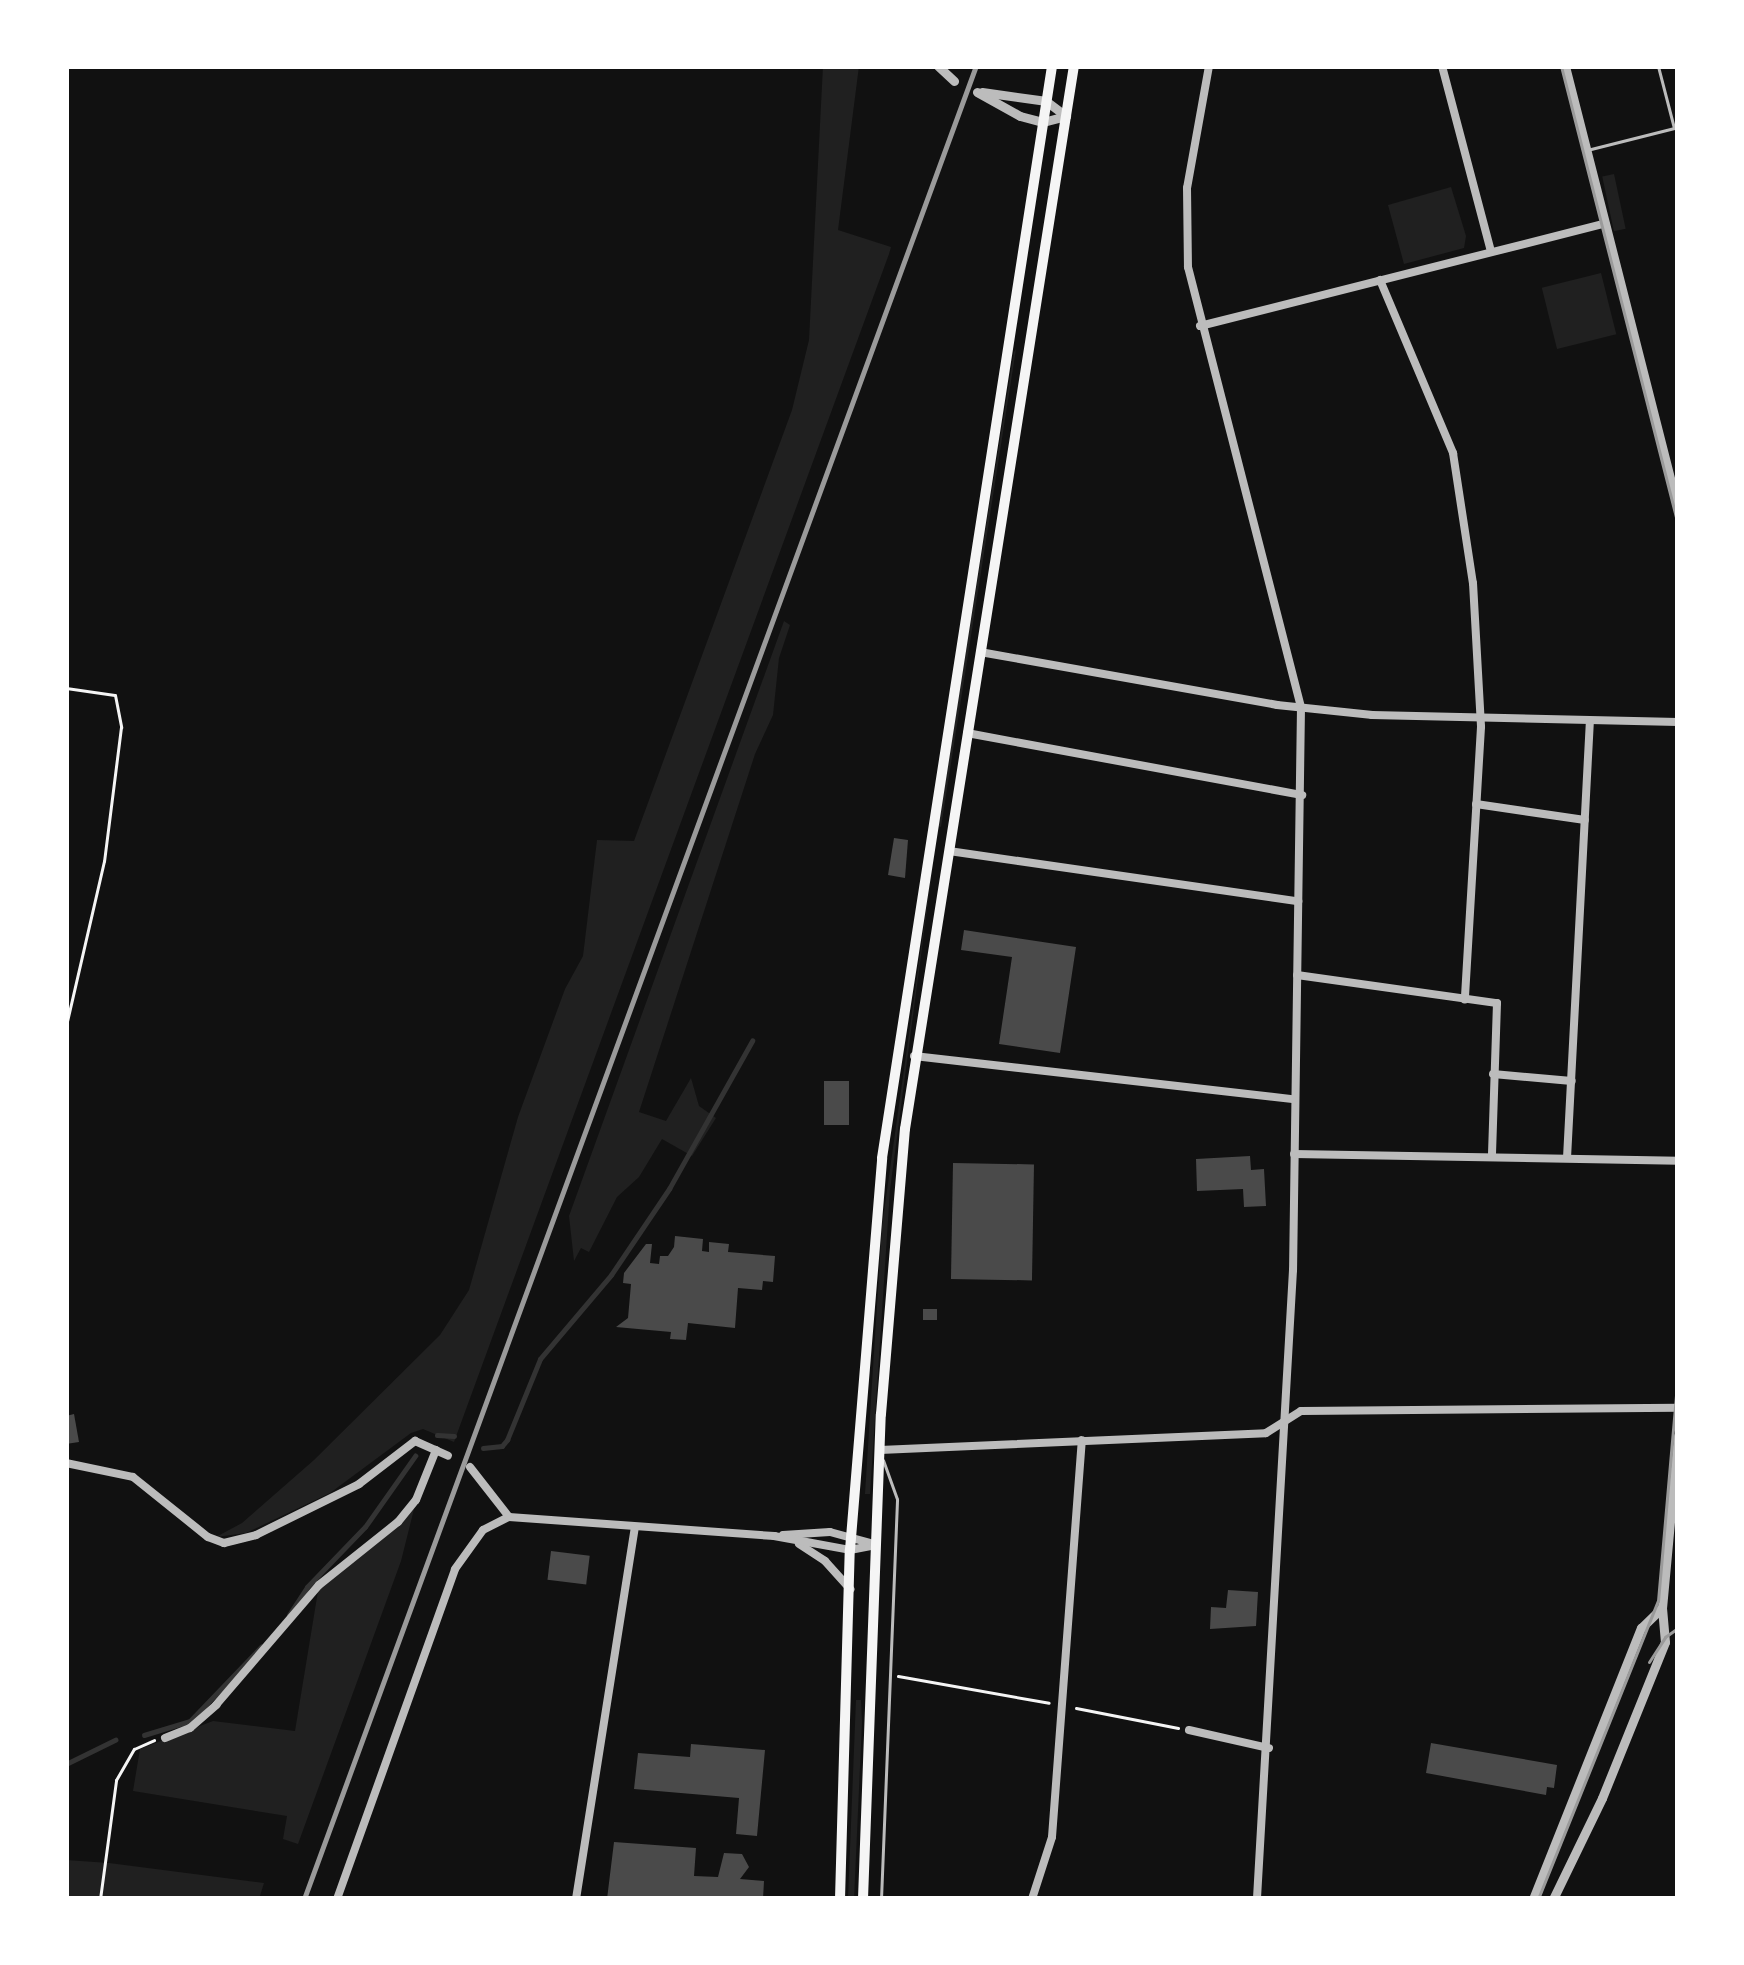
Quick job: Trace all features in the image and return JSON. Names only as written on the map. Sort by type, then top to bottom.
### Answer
[{"type":"main road","points":[[840,1899],[850,1550],[880,1173],[897,1034],[1052,66]]},
{"type":"main road","points":[[863,1899],[880,1450],[914,1056],[1074,66]]},
{"type":"street","points":[[938,66],[954,81]]},
{"type":"street","points":[[1210,66],[1192,144],[1185,211],[1200,326],[1301,707],[1287,1420],[1257,1899]]},
{"type":"street","points":[[1442,66],[1492,252]]},
{"type":"street","points":[[1564,66],[1678,510]]},
{"type":"street","points":[[977,92],[1046,101],[1066,116],[1042,122],[1019,116],[977,92]]},
{"type":"street","points":[[1200,326],[1604,224]]},
{"type":"street","points":[[1380,280],[1453,453],[1480,650],[1481,720],[1465,1000]]},
{"type":"street","points":[[978,652],[1301,707],[1481,720],[1678,722]]},
{"type":"street","points":[[1567,1158],[1590,723]]},
{"type":"street","points":[[965,732],[1302,795]]},
{"type":"street","points":[[1476,804],[1585,820]]},
{"type":"street","points":[[946,851],[1298,901]]},
{"type":"street","points":[[1297,975],[1497,1003],[1492,1157]]},
{"type":"street","points":[[914,1056],[1292,1099]]},
{"type":"street","points":[[1493,1074],[1572,1081]]},
{"type":"street","points":[[1294,1154],[1677,1159]]},
{"type":"street","points":[[880,1450],[1266,1433],[1301,1411],[1678,1408]]},
{"type":"street","points":[[1553,1899],[1664,1642],[1662,1608],[1674,1554],[1678,1436]]},
{"type":"street","points":[[1032,1899],[1052,1837],[1082,1440]]},
{"type":"street","points":[[66,1463],[133,1477],[208,1538],[224,1543],[256,1535],[359,1484],[415,1441],[448,1456]]},
{"type":"street","points":[[165,1738],[190,1728],[216,1705],[319,1585],[398,1522],[416,1501],[436,1450]]},
{"type":"street","points":[[470,1467],[509,1517]]},
{"type":"street","points":[[337,1899],[455,1569],[483,1530],[509,1517],[774,1536],[851,1534],[875,1545]]},
{"type":"street","points":[[576,1899],[635,1528]]},
{"type":"street","points":[[774,1536],[850,1550],[875,1545]]},
{"type":"street","points":[[793,1540],[825,1561],[851,1590]]},
{"type":"street","points":[[1662,1608],[1678,1611]]},
{"type":"street","points":[[1533,1899],[1641,1628],[1662,1608]]},
{"type":"street","points":[[1189,1730],[1269,1748]]},
{"type":"lane","points":[[1585,151],[1674,128],[1658,66]]},
{"type":"lane","points":[[880,1450],[897,1499],[881,1899]]},
{"type":"path","points":[[66,688],[116,695],[121,727],[86,956],[66,1025]]},
{"type":"path","points":[[897,1676],[1189,1730]]},
{"type":"path","points":[[100,1899],[116,1780],[134,1749],[165,1738]]},
{"type":"shaded area","points":[[823,66],[859,66],[838,230],[891,247],[454,1442],[423,1429],[411,1433],[330,1493],[246,1533],[216,1537],[242,1523],[314,1460],[440,1335],[469,1290],[518,1117],[565,989],[583,956],[597,840],[634,841],[792,410],[809,340]]},
{"type":"shaded area","points":[[1614,174],[1626,229],[1614,231],[1602,176]]},
{"type":"shaded area","points":[[1451,187],[1466,236],[1464,248],[1404,264],[1388,205]]},
{"type":"shaded area","points":[[1601,273],[1616,334],[1557,349],[1542,288]]},
{"type":"shaded area","points":[[1016,349],[941,827],[938,826]]},
{"type":"shaded area","points":[[784,621],[790,625],[779,658],[773,715],[755,754],[639,1112],[666,1121],[691,1078],[699,1106],[716,1118],[692,1156],[662,1139],[639,1177],[617,1197],[589,1252],[581,1248],[574,1261],[569,1216]]},
{"type":"shaded area","points":[[937,834],[890,1190],[870,1494],[865,1494],[882,1226]]},
{"type":"shaded area","points":[[416,1501],[401,1561],[298,1844],[283,1839],[287,1816],[133,1791],[140,1749],[213,1721],[295,1731],[319,1585]]},
{"type":"shaded area","points":[[856,1700],[861,1700],[862,1722],[854,1899],[848,1899]]},
{"type":"shaded area","points":[[66,1860],[264,1883],[259,1899],[66,1899]]},
{"type":"building","points":[[894,838],[908,840],[905,878],[888,875]]},
{"type":"building","points":[[964,930],[1076,947],[1060,1053],[999,1044],[1012,957],[961,950]]},
{"type":"building","points":[[824,1081],[849,1081],[849,1125],[824,1125]]},
{"type":"building","points":[[1250,1156],[1251,1170],[1264,1169],[1266,1206],[1244,1207],[1243,1189],[1197,1191],[1196,1159]]},
{"type":"building","points":[[953,1163],[1034,1164],[1032,1280],[951,1279]]},
{"type":"building","points":[[675,1236],[703,1239],[702,1251],[709,1252],[709,1242],[729,1244],[728,1252],[775,1256],[773,1282],[763,1281],[762,1290],[738,1288],[735,1328],[688,1323],[686,1340],[670,1339],[671,1332],[616,1327],[628,1318],[631,1284],[623,1283],[624,1273],[646,1244],[652,1244],[650,1263],[659,1264],[660,1256],[668,1256],[674,1247]]},
{"type":"building","points":[[923,1309],[937,1309],[937,1320],[923,1320]]},
{"type":"building","points":[[74,1414],[79,1442],[66,1444],[66,1416]]},
{"type":"building","points":[[551,1551],[590,1556],[586,1585],[547,1580]]},
{"type":"building","points":[[1228,1590],[1258,1592],[1256,1626],[1210,1629],[1211,1607],[1226,1608]]},
{"type":"building","points":[[1431,1743],[1557,1765],[1554,1788],[1547,1787],[1546,1795],[1426,1773]]},
{"type":"building","points":[[691,1744],[765,1750],[757,1836],[736,1834],[739,1798],[634,1789],[638,1753],[690,1757]]},
{"type":"building","points":[[614,1842],[696,1848],[694,1876],[718,1877],[724,1853],[742,1854],[749,1867],[740,1879],[764,1881],[763,1899],[607,1899]]},
{"type":"waterway","points":[[483,1448],[502,1446],[507,1440],[540,1359],[611,1275],[669,1189],[752,1041]]},
{"type":"waterway","points":[[437,1435],[454,1436]]},
{"type":"waterway","points":[[289,1615],[307,1587],[365,1527],[415,1456]]},
{"type":"waterway","points":[[144,1735],[190,1721],[261,1647]]},
{"type":"waterway","points":[[66,1764],[115,1740]]},
{"type":"tram line","points":[[1561,66],[1678,525]]},
{"type":"tram line","points":[[1538,1899],[1658,1601],[1678,1372]]},
{"type":"tram line","points":[[1649,1662],[1665,1637],[1678,1628]]},
{"type":"railway","points":[[304,1899],[976,66]]}]
